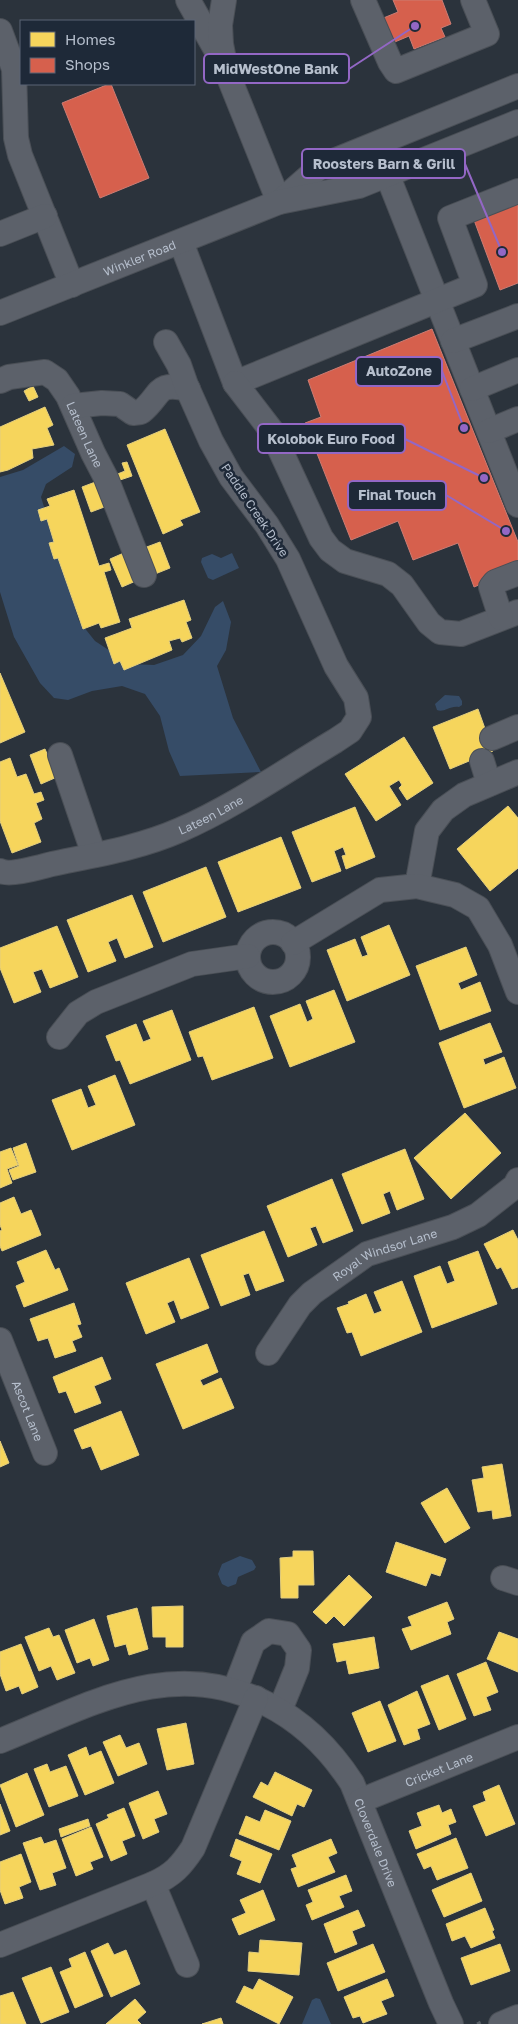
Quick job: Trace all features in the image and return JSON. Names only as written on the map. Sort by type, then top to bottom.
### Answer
[{"type":"street","points":[[188,0],[226,70],[279,202]]},
{"type":"street","points":[[224,0],[220,25],[221,44],[226,70]]},
{"type":"street","points":[[363,0],[390,62],[396,71],[487,34],[473,0]]},
{"type":"street","points":[[0,31],[14,69],[16,138],[20,155],[72,285]]},
{"type":"street","name":"Winkler Road","points":[[279,202],[321,166],[518,86]]},
{"type":"street","name":"Winkler Road","points":[[0,313],[279,202],[359,186],[518,122]]},
{"type":"street","points":[[387,174],[489,431],[512,470],[518,505]]},
{"type":"street","points":[[235,383],[475,286],[450,218],[518,192]]},
{"type":"street","points":[[0,234],[45,216]]},
{"type":"street","points":[[181,242],[235,383],[270,430],[321,538],[330,550],[345,561],[388,574],[402,585],[428,623],[440,632],[461,634],[510,615],[491,586],[495,582],[518,573]]},
{"type":"street","points":[[453,341],[518,316]]},
{"type":"street","name":"Paddle Creek Drive","points":[[166,342],[179,365],[210,441],[227,470],[267,525],[288,559],[343,679]]},
{"type":"street","points":[[472,389],[518,370]]},
{"type":"street","name":"Lateen Lane","points":[[0,381],[9,377],[45,372],[57,380],[68,396],[106,478],[144,575]]},
{"type":"street","points":[[73,406],[120,404],[133,413],[141,412],[164,387],[173,386],[188,389]]},
{"type":"street","points":[[489,431],[518,419]]},
{"type":"street","name":"Lateen Lane","points":[[0,871],[4,873],[24,870],[142,844],[180,830],[217,811],[350,731],[359,717],[356,698],[343,679]]},
{"type":"street","points":[[492,738],[518,727]]},
{"type":"street","points":[[60,755],[94,855]]},
{"type":"street","points":[[482,761],[489,784]]},
{"type":"street","points":[[417,886],[426,831],[443,810],[464,795],[518,772]]},
{"type":"street","points":[[294,943],[380,890],[417,886],[455,895],[478,908],[500,945],[518,992]]},
{"type":"street","points":[[271,932],[280,933],[288,937],[294,943],[297,951],[295,968],[290,975],[283,980],[274,982],[258,977],[249,964],[248,956],[254,940],[261,935],[271,932]]},
{"type":"street","points":[[59,1037],[78,1013],[96,1002],[192,964],[248,956]]},
{"type":"street","name":"Royal Windsor Lane","points":[[268,1352],[300,1305],[312,1293],[367,1254],[453,1227],[478,1214],[515,1186],[518,1180]]},
{"type":"street","name":"Ascot Lane","points":[[0,1340],[7,1378],[45,1453]]},
{"type":"street","points":[[0,1945],[169,1877],[182,1863],[192,1848],[246,1693],[254,1642],[269,1632],[288,1634],[299,1650],[297,1668],[280,1710]]},
{"type":"street","name":"Cloverdale Drive","points":[[0,1741],[90,1704],[130,1690],[152,1685],[214,1684],[246,1693],[280,1710],[302,1724],[340,1765],[360,1801],[373,1838],[451,2024]]},
{"type":"street","name":"Cricket Lane","points":[[360,1801],[518,1737]]},
{"type":"street","points":[[153,1884],[187,1965]]},
{"type":"street","points":[[501,2024],[518,2017]]},
{"type":"water","points":[[64,446],[75,454],[72,467],[46,484],[41,497],[79,621],[95,641],[130,664],[154,665],[183,655],[201,636],[215,607],[223,601],[231,622],[226,650],[217,666],[233,718],[261,772],[180,776],[169,751],[160,716],[145,694],[122,686],[92,691],[68,700],[54,698],[40,683],[14,637],[0,592],[0,477],[23,470]]},
{"type":"water","points":[[232,553],[239,568],[213,580],[208,578],[201,562],[202,558],[212,554],[221,558]]},
{"type":"water","points":[[445,695],[459,696],[462,705],[442,711],[437,710],[435,704]]},
{"type":"water","points":[[240,1556],[252,1560],[256,1567],[254,1570],[238,1577],[236,1584],[228,1587],[222,1584],[218,1574],[222,1564]]},
{"type":"water","points":[[320,1999],[331,2024],[302,2024],[312,2000]]},
{"type":"building: Homes","points":[[33,386],[38,397],[29,401],[24,391]]},
{"type":"building: Homes","points":[[45,407],[53,425],[47,428],[54,445],[32,449],[33,458],[0,472],[0,427]]},
{"type":"building: Homes","points":[[165,429],[200,512],[180,520],[183,525],[163,534],[127,445]]},
{"type":"building: Homes","points":[[127,462],[132,476],[117,481],[115,475],[125,471],[122,463]]},
{"type":"building: Homes","points":[[98,481],[107,506],[91,512],[82,487]]},
{"type":"building: Homes","points":[[74,490],[99,566],[109,563],[111,570],[104,572],[120,622],[101,628],[99,623],[83,629],[58,558],[54,559],[49,543],[54,542],[47,519],[41,521],[38,510],[50,506],[47,499]]},
{"type":"building: Homes","points":[[160,542],[170,568],[155,574],[144,548]]},
{"type":"building: Homes","points":[[126,552],[138,580],[122,587],[110,559]]},
{"type":"building: Homes","points":[[184,600],[191,620],[186,622],[192,638],[182,642],[180,638],[169,641],[172,650],[124,670],[120,661],[114,664],[105,638],[132,628],[129,619]]},
{"type":"building: Homes","points":[[0,673],[25,732],[0,743]]},
{"type":"building: Homes","points":[[478,709],[493,751],[450,769],[433,727]]},
{"type":"building: Homes","points":[[404,737],[433,783],[407,800],[399,788],[402,785],[399,780],[389,786],[401,805],[376,821],[345,774]]},
{"type":"building: Homes","points":[[45,749],[57,777],[41,784],[30,755]]},
{"type":"building: Homes","points":[[10,758],[17,777],[26,774],[34,794],[41,792],[44,800],[36,803],[42,819],[34,823],[41,842],[12,853],[0,821],[0,762]]},
{"type":"building: Homes","points":[[508,806],[518,818],[518,868],[490,891],[457,849]]},
{"type":"building: Homes","points":[[355,807],[375,857],[346,869],[342,856],[346,855],[343,847],[334,851],[341,871],[312,882],[292,832]]},
{"type":"building: Homes","points":[[281,837],[301,888],[238,912],[218,862]]},
{"type":"building: Homes","points":[[206,867],[226,917],[163,942],[143,892]]},
{"type":"building: Homes","points":[[132,895],[153,947],[125,958],[117,938],[108,942],[116,961],[88,972],[67,920]]},
{"type":"building: Homes","points":[[389,925],[410,975],[347,1001],[327,950],[355,939],[362,957],[368,955],[361,937]]},
{"type":"building: Homes","points":[[57,926],[78,977],[50,988],[42,969],[33,972],[41,992],[14,1003],[0,968],[0,948]]},
{"type":"building: Homes","points":[[466,947],[477,975],[458,983],[461,990],[480,982],[491,1011],[440,1030],[416,966]]},
{"type":"building: Homes","points":[[334,990],[355,1042],[290,1067],[270,1016],[300,1004],[307,1022],[313,1019],[306,1001]]},
{"type":"building: Homes","points":[[254,1007],[273,1058],[212,1080],[203,1056],[198,1057],[189,1032]]},
{"type":"building: Homes","points":[[172,1010],[191,1060],[130,1084],[120,1060],[116,1061],[106,1036],[136,1024],[143,1042],[151,1039],[143,1021]]},
{"type":"building: Homes","points":[[490,1023],[502,1052],[483,1059],[485,1065],[504,1057],[516,1088],[464,1108],[439,1043]]},
{"type":"building: Homes","points":[[115,1075],[135,1125],[72,1150],[52,1100],[81,1089],[88,1108],[96,1105],[88,1086]]},
{"type":"building: Homes","points":[[465,1113],[501,1153],[451,1199],[414,1158]]},
{"type":"building: Homes","points":[[26,1143],[36,1172],[13,1180],[9,1170],[19,1166],[13,1148]]},
{"type":"building: Homes","points":[[11,1148],[18,1165],[7,1169],[12,1183],[0,1188],[0,1152]]},
{"type":"building: Homes","points":[[405,1149],[424,1199],[397,1210],[390,1191],[383,1194],[390,1213],[362,1224],[342,1174]]},
{"type":"building: Homes","points":[[332,1179],[353,1231],[323,1243],[316,1226],[310,1228],[317,1245],[288,1257],[267,1206]]},
{"type":"building: Homes","points":[[14,1197],[21,1214],[31,1210],[41,1235],[2,1251],[0,1246],[0,1231],[2,1230],[0,1225],[0,1203]]},
{"type":"building: Homes","points":[[513,1230],[518,1240],[518,1287],[512,1289],[501,1267],[497,1269],[484,1244]]},
{"type":"building: Homes","points":[[264,1231],[284,1281],[256,1291],[249,1273],[243,1275],[250,1295],[221,1306],[201,1255]]},
{"type":"building: Homes","points":[[46,1250],[55,1270],[59,1268],[68,1290],[24,1307],[16,1286],[25,1282],[17,1262]]},
{"type":"building: Homes","points":[[478,1251],[497,1304],[432,1328],[414,1276],[440,1266],[447,1284],[455,1281],[448,1262]]},
{"type":"building: Homes","points":[[189,1258],[209,1308],[181,1319],[174,1300],[167,1303],[175,1322],[146,1334],[126,1283]]},
{"type":"building: Homes","points":[[402,1281],[422,1332],[361,1356],[352,1332],[347,1333],[337,1308],[349,1304],[348,1302],[366,1294],[374,1314],[382,1311],[374,1292]]},
{"type":"building: Homes","points":[[74,1303],[81,1324],[77,1325],[82,1337],[72,1341],[76,1351],[55,1358],[48,1338],[38,1341],[30,1319]]},
{"type":"building: Homes","points":[[207,1344],[218,1372],[200,1380],[203,1386],[221,1378],[234,1408],[183,1429],[156,1364]]},
{"type":"building: Homes","points":[[102,1357],[111,1379],[94,1386],[101,1403],[75,1413],[66,1391],[59,1393],[53,1377]]},
{"type":"building: Homes","points":[[121,1411],[139,1455],[101,1470],[91,1446],[82,1449],[74,1430]]},
{"type":"building: Homes","points":[[0,1441],[9,1463],[0,1467]]},
{"type":"building: Homes","points":[[502,1464],[511,1516],[493,1519],[492,1510],[478,1512],[472,1480],[484,1478],[482,1467]]},
{"type":"building: Homes","points":[[447,1488],[470,1528],[445,1543],[421,1503]]},
{"type":"building: Homes","points":[[396,1542],[446,1559],[440,1576],[431,1573],[426,1586],[386,1572]]},
{"type":"building: Homes","points":[[293,1551],[313,1551],[314,1585],[298,1585],[298,1598],[281,1598],[280,1558],[293,1557]]},
{"type":"building: Homes","points":[[349,1575],[372,1597],[344,1626],[334,1616],[326,1624],[313,1612]]},
{"type":"building: Homes","points":[[447,1602],[454,1619],[447,1622],[451,1634],[411,1650],[402,1629],[412,1626],[408,1617]]},
{"type":"building: Homes","points":[[183,1606],[183,1647],[166,1647],[166,1637],[153,1637],[152,1607]]},
{"type":"building: Homes","points":[[137,1608],[148,1649],[129,1655],[126,1644],[115,1647],[107,1616]]},
{"type":"building: Homes","points":[[94,1619],[109,1660],[93,1666],[90,1658],[77,1663],[65,1630]]},
{"type":"building: Homes","points":[[49,1628],[53,1637],[59,1635],[75,1673],[57,1680],[51,1666],[39,1671],[25,1637]]},
{"type":"building: Homes","points":[[499,1632],[518,1639],[518,1672],[487,1659]]},
{"type":"building: Homes","points":[[374,1637],[379,1668],[349,1674],[346,1660],[337,1662],[333,1644]]},
{"type":"building: Homes","points":[[21,1644],[38,1687],[22,1694],[19,1686],[6,1691],[0,1674],[0,1652]]},
{"type":"building: Homes","points":[[486,1662],[498,1692],[486,1697],[491,1710],[474,1716],[457,1674]]},
{"type":"building: Homes","points":[[448,1675],[466,1719],[439,1730],[421,1686]]},
{"type":"building: Homes","points":[[417,1691],[430,1724],[417,1729],[420,1739],[404,1745],[388,1705]]},
{"type":"building: Homes","points":[[380,1701],[396,1741],[368,1752],[352,1713]]},
{"type":"building: Homes","points":[[186,1723],[194,1764],[167,1770],[157,1729]]},
{"type":"building: Homes","points":[[120,1735],[126,1748],[139,1743],[147,1764],[118,1776],[103,1742]]},
{"type":"building: Homes","points":[[86,1747],[89,1756],[101,1751],[114,1783],[85,1795],[68,1755]]},
{"type":"building: Homes","points":[[47,1764],[50,1772],[66,1766],[78,1796],[49,1807],[34,1769]]},
{"type":"building: Homes","points":[[275,1772],[312,1790],[304,1807],[297,1804],[292,1816],[253,1797],[261,1782],[268,1786]]},
{"type":"building: Homes","points":[[27,1773],[44,1815],[16,1827],[0,1785]]},
{"type":"building: Homes","points":[[499,1785],[515,1824],[486,1836],[473,1806],[486,1801],[483,1792]]},
{"type":"building: Homes","points":[[158,1791],[167,1814],[154,1819],[159,1832],[143,1839],[129,1803]]},
{"type":"building: Homes","points":[[0,1804],[10,1831],[0,1835]]},
{"type":"building: Homes","points":[[439,1805],[442,1813],[451,1809],[456,1822],[448,1825],[451,1834],[416,1849],[409,1831],[422,1826],[417,1813]]},
{"type":"building: Homes","points":[[124,1808],[135,1836],[122,1841],[127,1854],[111,1861],[96,1824],[109,1818],[107,1815]]},
{"type":"building: Homes","points":[[265,1810],[291,1821],[279,1850],[239,1834],[246,1816],[260,1822]]},
{"type":"building: Homes","points":[[88,1819],[90,1826],[61,1837],[59,1829]]},
{"type":"building: Homes","points":[[91,1827],[103,1857],[90,1862],[93,1869],[76,1876],[62,1839]]},
{"type":"building: Homes","points":[[41,1837],[44,1844],[56,1840],[66,1868],[52,1873],[56,1885],[40,1890],[23,1843]]},
{"type":"building: Homes","points":[[456,1838],[468,1868],[437,1880],[431,1866],[424,1869],[417,1854]]},
{"type":"building: Homes","points":[[236,1839],[272,1854],[260,1883],[237,1874],[242,1861],[230,1856]]},
{"type":"building: Homes","points":[[331,1839],[337,1853],[328,1857],[335,1872],[298,1887],[291,1869],[297,1867],[292,1855]]},
{"type":"building: Homes","points":[[21,1854],[31,1882],[19,1887],[23,1898],[5,1904],[0,1890],[0,1862]]},
{"type":"building: Homes","points":[[471,1873],[482,1901],[444,1917],[432,1890]]},
{"type":"building: Homes","points":[[346,1875],[352,1891],[339,1896],[344,1907],[312,1920],[306,1905],[313,1902],[308,1890]]},
{"type":"building: Homes","points":[[263,1890],[275,1920],[239,1935],[232,1919],[246,1913],[240,1900]]},
{"type":"building: Homes","points":[[485,1908],[494,1930],[492,1931],[495,1938],[471,1948],[465,1936],[452,1941],[446,1924]]},
{"type":"building: Homes","points":[[358,1910],[365,1926],[352,1931],[357,1944],[335,1953],[324,1924]]},
{"type":"building: Homes","points":[[260,1940],[302,1943],[299,1975],[248,1971],[249,1952],[259,1953]]},
{"type":"building: Homes","points":[[108,1943],[114,1955],[126,1950],[140,1984],[111,1997],[91,1951]]},
{"type":"building: Homes","points":[[373,1944],[385,1972],[338,1991],[327,1963]]},
{"type":"building: Homes","points":[[500,1944],[510,1971],[471,1985],[461,1958]]},
{"type":"building: Homes","points":[[85,1952],[103,1996],[75,2008],[60,1972],[72,1967],[69,1959]]},
{"type":"building: Homes","points":[[51,1967],[69,2012],[41,2023],[22,1978]]},
{"type":"building: Homes","points":[[259,1979],[293,1997],[279,2024],[236,2002],[244,1986],[253,1990]]},
{"type":"building: Homes","points":[[387,1979],[394,1996],[381,2001],[387,2014],[363,2023],[360,2016],[353,2018],[344,1997]]},
{"type":"building: Homes","points":[[13,1992],[26,2024],[0,2024],[0,1996]]},
{"type":"building: Homes","points":[[135,1999],[146,2012],[137,2020],[141,2024],[106,2024]]},
{"type":"building: Homes","points":[[221,2018],[223,2024],[202,2024]]},
{"type":"building: Shops","points":[[393,0],[442,0],[451,24],[441,28],[445,37],[414,49],[409,36],[390,44],[381,19],[398,12]]},
{"type":"building: Shops","points":[[107,85],[111,85],[149,178],[100,198],[62,103]]},
{"type":"building: Shops","points":[[518,204],[518,283],[500,290],[474,220]]},
{"type":"building: Shops","points":[[432,329],[518,542],[518,569],[474,587],[458,543],[413,560],[398,521],[351,540],[305,423],[321,417],[308,380]]},
{"type":"place","name":"MidWestOne Bank","points":[[415,26]]},
{"type":"place","name":"Roosters Barn & Grill","points":[[502,252]]},
{"type":"place","name":"AutoZone","points":[[464,428]]},
{"type":"place","name":"Kolobok Euro Food","points":[[484,478]]},
{"type":"place","name":"Final Touch","points":[[506,531]]}]
